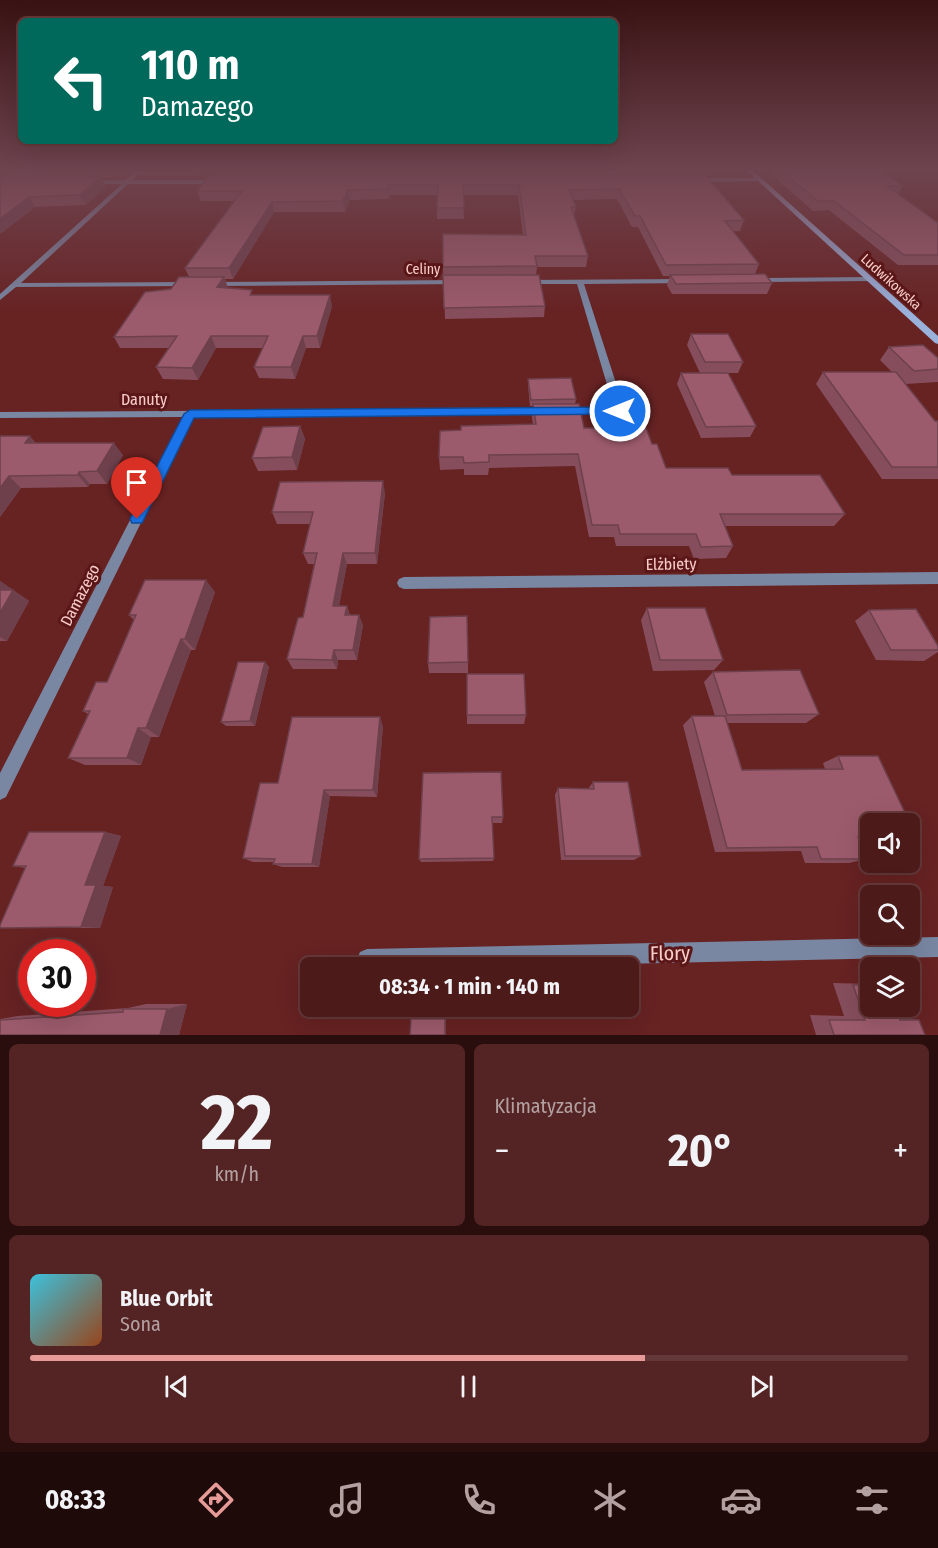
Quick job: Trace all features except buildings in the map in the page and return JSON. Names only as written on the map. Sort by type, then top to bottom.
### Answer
[{"type":"street","points":[[0,298],[88,217]]},
{"type":"street","name":"Ludwikowska","points":[[801,217],[938,341]]},
{"type":"street","points":[[744,280],[869,279]]},
{"type":"street","points":[[517,282],[698,281]]},
{"type":"street","name":"Celiny","points":[[14,285],[472,282]]},
{"type":"street","name":"Danuty","points":[[0,415],[620,411],[580,282]]},
{"type":"street","name":"Damazego","points":[[0,791],[190,414]]},
{"type":"street","name":"Elżbiety","points":[[404,583],[938,578]]},
{"type":"street","name":"Flory","points":[[462,957],[938,947]]},
{"type":"route","points":[[137,519],[190,414],[620,411]]}]
